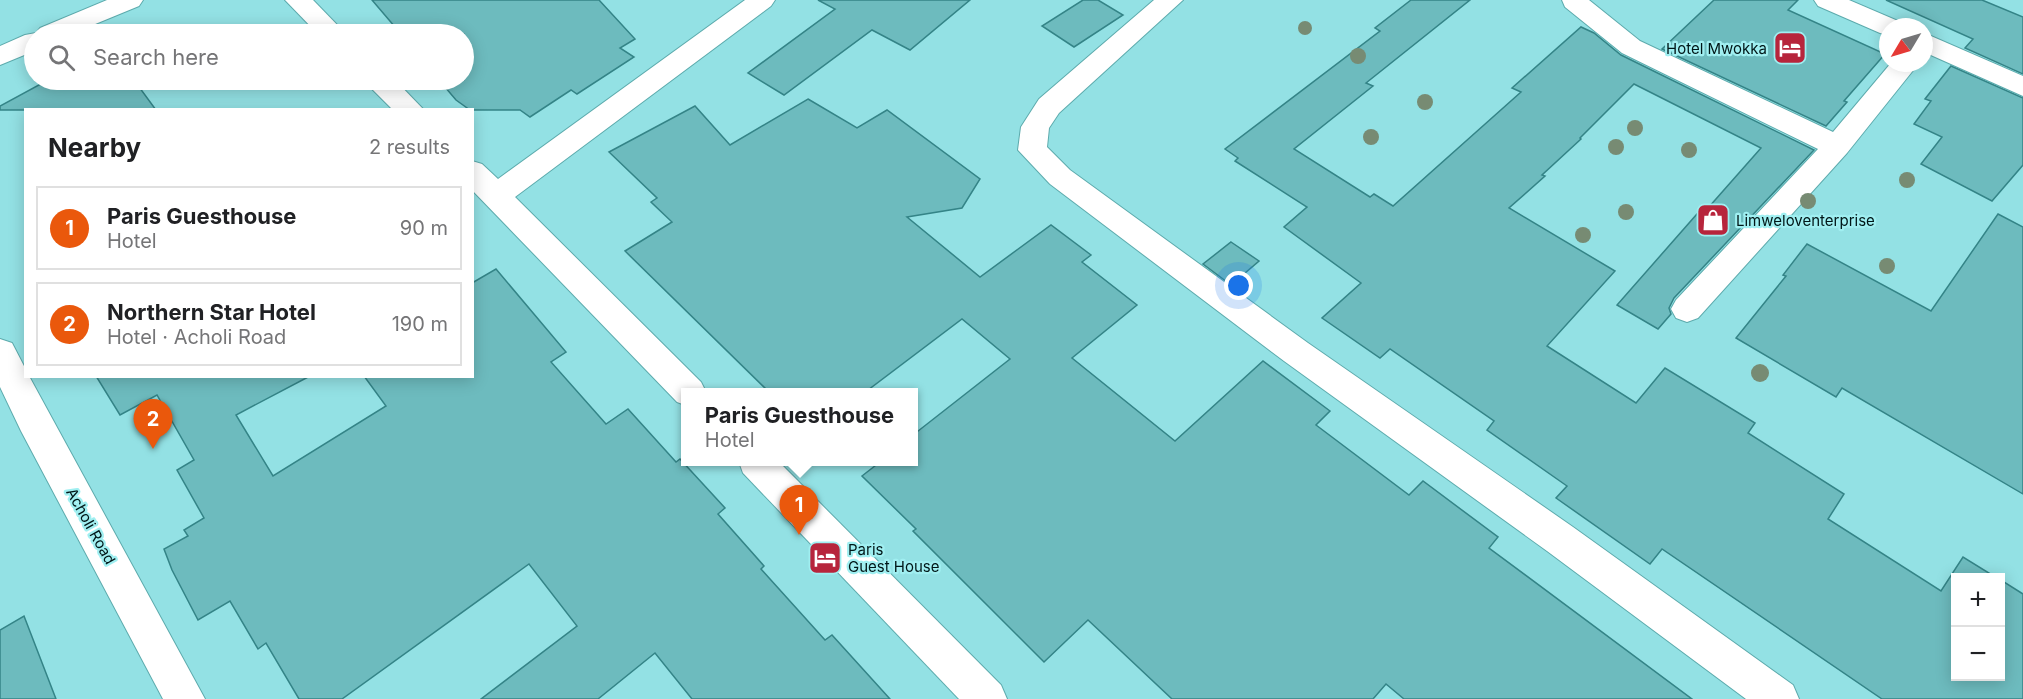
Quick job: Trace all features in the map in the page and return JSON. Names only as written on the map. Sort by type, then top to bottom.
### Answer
[{"type":"street","points":[[73,24],[130,0]]},
{"type":"street","points":[[298,0],[323,24]]},
{"type":"street","points":[[497,195],[762,0]]},
{"type":"street","points":[[1170,0],[1049,106],[1035,127],[1032,150],[1060,177],[1287,345],[1560,539],[1779,699]]},
{"type":"street","points":[[1827,0],[1879,23]]},
{"type":"street","points":[[1574,1],[1631,47],[1837,146]]},
{"type":"street","points":[[0,56],[24,45]]},
{"type":"street","points":[[1933,46],[2023,87]]},
{"type":"street","points":[[1687,309],[1837,146],[1899,72]]},
{"type":"street","points":[[389,90],[408,108]]},
{"type":"street","points":[[474,173],[684,388]]},
{"type":"street","name":"Acholi Road","points":[[0,352],[33,421],[185,699]]},
{"type":"street","points":[[760,466],[987,699]]},
{"type":"building","points":[[372,0],[599,0],[635,39],[620,48],[634,57],[577,94],[571,90],[530,117],[520,110],[474,110],[456,100],[448,90],[474,90],[474,24],[392,24]]},
{"type":"building","points":[[818,0],[970,0],[910,50],[872,30],[784,95],[748,73],[835,9]]},
{"type":"building","points":[[1083,0],[1098,0],[1123,15],[1074,47],[1042,26]]},
{"type":"building","points":[[1411,0],[1470,0],[1366,83],[1373,86],[1294,149],[1370,197],[1374,194],[1393,206],[1521,92],[1512,88],[1581,27],[1594,33],[1621,55],[1814,150],[1674,298],[1669,308],[1671,314],[1658,329],[1617,305],[1704,206],[1708,208],[1761,148],[1634,84],[1581,139],[1542,175],[1545,176],[1509,208],[1615,271],[1547,346],[1636,403],[1665,368],[1755,423],[1748,433],[1844,494],[1828,519],[1941,591],[1951,576],[1951,681],[2005,681],[2005,583],[2023,594],[2023,699],[1882,699],[1662,549],[1650,564],[1556,498],[1567,486],[1487,430],[1494,421],[1390,349],[1380,358],[1322,318],[1361,283],[1284,227],[1307,207],[1235,161],[1238,158],[1225,149],[1380,31],[1375,28]]},
{"type":"building","points":[[1714,0],[1798,0],[1788,10],[1879,51],[1879,61],[1844,101],[1847,102],[1826,126],[1662,49]]},
{"type":"building","points":[[1886,0],[1982,0],[2023,17],[2023,74],[1965,48],[1973,39],[1933,21],[1933,18],[1926,18]]},
{"type":"building","points":[[1951,66],[2023,98],[2023,165],[1992,201],[1921,164],[1942,137],[1914,124],[1931,101],[1925,99]]},
{"type":"building","points":[[30,90],[141,90],[155,108],[0,110],[0,106]]},
{"type":"building","points":[[808,99],[857,128],[887,110],[980,179],[962,208],[907,217],[980,277],[1051,225],[1091,255],[1082,262],[1137,305],[1072,358],[1175,441],[1263,361],[1330,411],[1316,425],[1409,495],[1423,481],[1498,537],[1489,548],[1692,699],[1404,699],[1386,684],[1373,699],[1172,699],[1088,620],[1044,662],[913,531],[916,529],[862,476],[875,466],[918,466],[918,431],[1010,359],[962,319],[871,388],[765,388],[625,251],[672,222],[651,202],[657,198],[609,152],[695,106],[730,145]]},
{"type":"building","points":[[1998,214],[2023,227],[2023,494],[1842,388],[1836,397],[1736,338],[1786,276],[1783,275],[1807,244],[1931,311]]},
{"type":"building","points":[[1231,242],[1259,261],[1231,285],[1203,264]]},
{"type":"building","points":[[496,269],[566,352],[551,362],[606,424],[628,409],[676,462],[680,459],[681,466],[686,466],[725,508],[718,514],[764,566],[761,569],[825,640],[832,635],[890,699],[692,699],[655,653],[598,699],[481,699],[577,626],[529,564],[342,699],[299,699],[266,643],[258,649],[230,601],[198,620],[172,570],[164,549],[188,536],[184,530],[204,518],[177,470],[194,460],[157,395],[120,415],[97,378],[306,378],[236,415],[273,476],[386,406],[365,378],[474,378],[474,282]]},
{"type":"building","points":[[1963,557],[1989,573],[1953,573]]},
{"type":"building","points":[[24,616],[56,699],[0,699],[0,630]]},
{"type":"place","name":"Hotel Mwokka","points":[[1790,48]]},
{"type":"place","name":"Limweloventerprise","points":[[1713,220]]},
{"type":"place","name":"Northern Star Hotel","points":[[153,449]]},
{"type":"place","name":"Paris Guesthouse","points":[[799,535]]},
{"type":"place","name":"Paris Guest House","points":[[825,558]]}]
